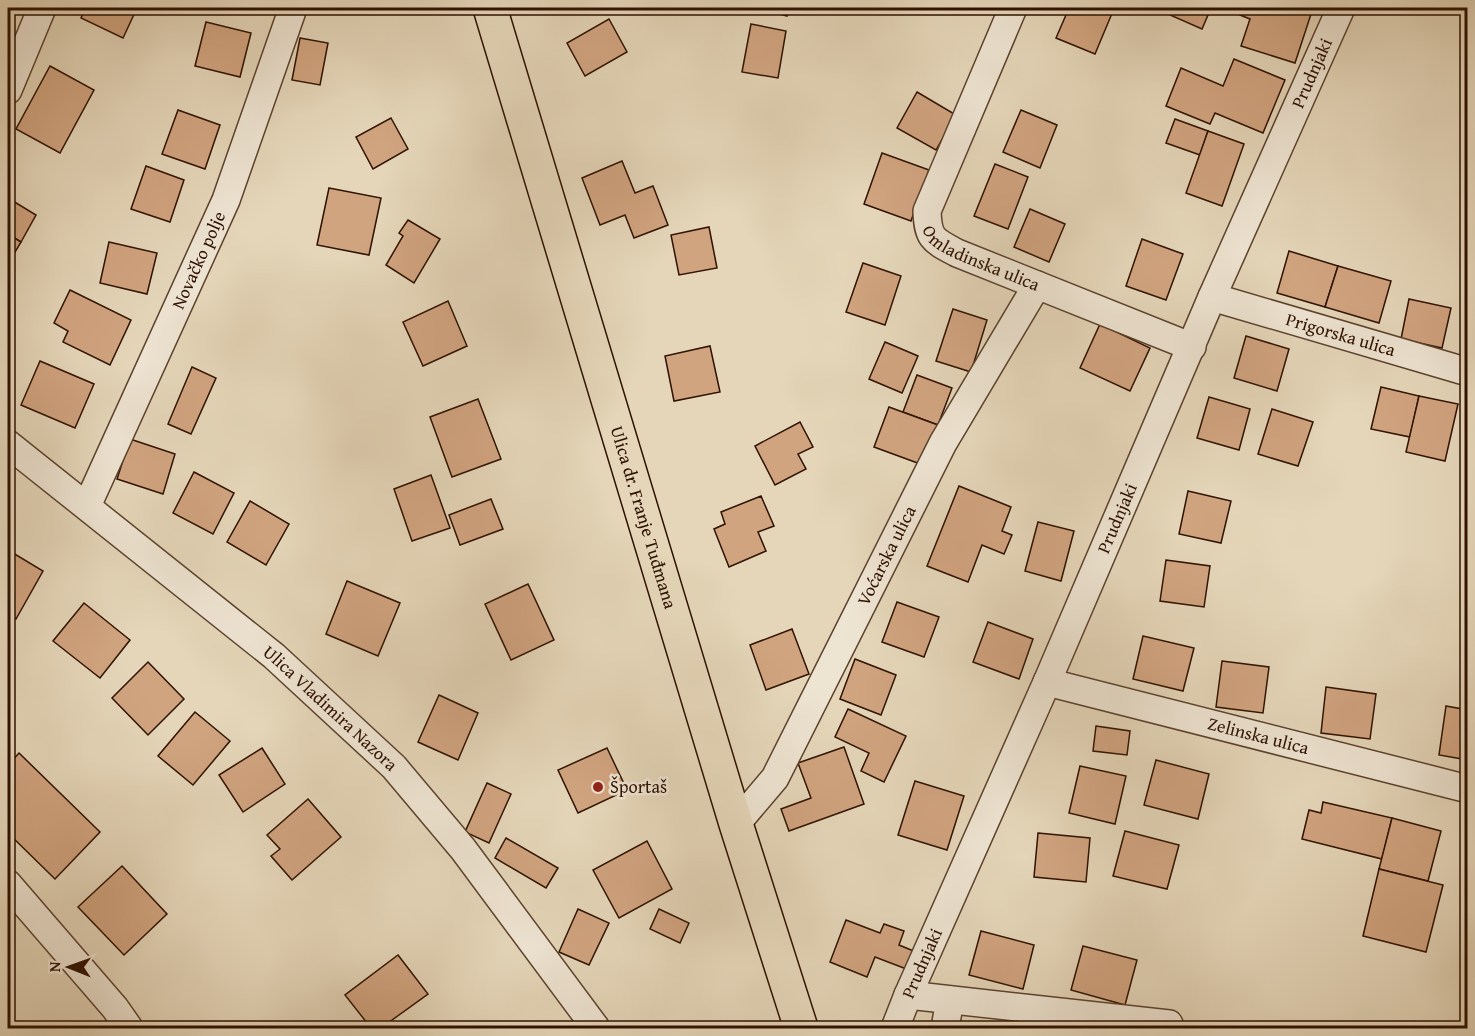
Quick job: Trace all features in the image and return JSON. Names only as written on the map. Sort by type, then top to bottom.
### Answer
[{"type":"main road","name":"Ulica dr. Franje Tuđmana","points":[[490,8],[736,824],[801,1029]]},
{"type":"street","points":[[8,90],[42,8]]},
{"type":"street","name":"Novačko polje","points":[[87,506],[226,200],[293,8]]},
{"type":"street","name":"Omladinska ulica","points":[[1013,8],[927,211],[927,227],[935,241],[957,253],[1192,347]]},
{"type":"street","name":"Prudnjaki","points":[[895,1029],[1212,297],[1341,8]]},
{"type":"street","name":"Voćarska ulica","points":[[736,824],[775,778],[943,443],[1038,285]]},
{"type":"street","name":"Prigorska ulica","points":[[1212,297],[1467,372]]},
{"type":"street","name":"Ulica Vladimira Nazora","points":[[8,444],[274,656],[394,767],[463,849],[596,1029]]},
{"type":"street","name":"Zelinska ulica","points":[[1047,682],[1467,789]]},
{"type":"street","points":[[8,884],[116,1008],[129,1029]]},
{"type":"street","points":[[908,995],[1169,1024]]},
{"type":"street","points":[[945,1029],[950,1000]]},
{"type":"building","points":[[86,8],[137,8],[123,38],[81,18]]},
{"type":"building","points":[[759,8],[790,8],[787,16]]},
{"type":"building","points":[[1069,8],[1105,8],[1113,11],[1095,54],[1056,38]]},
{"type":"building","points":[[1174,8],[1211,8],[1202,29],[1170,15]]},
{"type":"building","points":[[1242,8],[1313,8],[1295,63],[1241,46],[1250,19],[1240,15]]},
{"type":"building","points":[[609,19],[627,52],[585,76],[567,43]]},
{"type":"building","points":[[206,22],[251,33],[240,77],[195,66]]},
{"type":"building","points":[[751,24],[786,31],[778,78],[742,72]]},
{"type":"building","points":[[300,38],[328,43],[320,85],[292,80]]},
{"type":"building","points":[[1234,59],[1285,80],[1263,133],[1215,113],[1210,124],[1166,106],[1181,68],[1223,86]]},
{"type":"building","points":[[50,66],[94,90],[60,153],[16,129]]},
{"type":"building","points":[[917,92],[956,115],[936,150],[897,128]]},
{"type":"building","points":[[178,110],[220,125],[205,169],[162,154]]},
{"type":"building","points":[[1021,110],[1057,125],[1040,168],[1003,152]]},
{"type":"building","points":[[391,118],[408,149],[373,169],[356,137]]},
{"type":"building","points":[[1175,119],[1208,131],[1200,155],[1166,143]]},
{"type":"building","points":[[1208,131],[1244,144],[1222,206],[1186,193]]},
{"type":"building","points":[[882,153],[929,170],[911,221],[864,204]]},
{"type":"building","points":[[622,161],[635,193],[653,186],[668,225],[634,238],[625,215],[600,225],[582,178]]},
{"type":"building","points":[[995,164],[1028,177],[1008,229],[974,216]]},
{"type":"building","points":[[146,166],[184,180],[170,222],[131,209]]},
{"type":"building","points":[[329,188],[381,198],[369,255],[317,245]]},
{"type":"building","points":[[8,198],[36,215],[21,242],[8,234]]},
{"type":"building","points":[[1030,209],[1065,224],[1049,262],[1014,247]]},
{"type":"building","points":[[408,220],[440,239],[414,283],[386,265],[403,236],[399,233]]},
{"type":"building","points":[[709,227],[717,268],[679,275],[671,235]]},
{"type":"building","points":[[8,234],[21,242],[8,264]]},
{"type":"building","points":[[1142,239],[1183,254],[1166,300],[1126,286]]},
{"type":"building","points":[[109,242],[157,253],[147,294],[100,283]]},
{"type":"building","points":[[1289,251],[1338,266],[1325,307],[1277,293]]},
{"type":"building","points":[[863,263],[901,276],[885,325],[846,312]]},
{"type":"building","points":[[1338,266],[1391,281],[1379,323],[1325,307]]},
{"type":"building","points":[[70,290],[131,320],[110,365],[63,342],[68,331],[54,323]]},
{"type":"building","points":[[1409,299],[1451,308],[1442,348],[1401,339]]},
{"type":"building","points":[[448,301],[467,346],[423,366],[403,322]]},
{"type":"building","points":[[953,309],[987,320],[971,372],[936,361]]},
{"type":"building","points":[[1100,324],[1150,348],[1130,391],[1080,368]]},
{"type":"building","points":[[1246,336],[1289,349],[1277,391],[1234,378]]},
{"type":"building","points":[[885,342],[918,356],[902,393],[869,379]]},
{"type":"building","points":[[710,346],[720,392],[674,401],[665,356]]},
{"type":"building","points":[[40,361],[94,384],[75,428],[21,405]]},
{"type":"building","points":[[192,367],[216,378],[191,434],[168,424]]},
{"type":"building","points":[[917,375],[952,388],[938,425],[903,412]]},
{"type":"building","points":[[1381,387],[1419,396],[1410,437],[1371,429]]},
{"type":"building","points":[[1419,396],[1458,404],[1445,461],[1406,452]]},
{"type":"building","points":[[1209,397],[1250,409],[1239,450],[1197,438]]},
{"type":"building","points":[[478,399],[501,459],[452,477],[430,417]]},
{"type":"building","points":[[889,407],[938,425],[923,465],[874,447]]},
{"type":"building","points":[[1272,409],[1313,422],[1298,466],[1258,454]]},
{"type":"building","points":[[800,422],[813,447],[798,454],[806,469],[775,485],[755,446]]},
{"type":"building","points":[[130,439],[175,454],[163,494],[117,479]]},
{"type":"building","points":[[194,472],[234,493],[213,534],[173,513]]},
{"type":"building","points":[[431,475],[450,528],[412,541],[394,489]]},
{"type":"building","points":[[959,486],[1011,507],[1002,531],[1012,535],[1004,554],[982,545],[968,582],[927,566]]},
{"type":"building","points":[[1188,491],[1231,501],[1221,543],[1179,534]]},
{"type":"building","points":[[761,496],[774,526],[758,532],[766,551],[729,567],[714,529],[725,524],[721,512]]},
{"type":"building","points":[[491,499],[503,529],[460,545],[449,515]]},
{"type":"building","points":[[250,501],[289,524],[266,565],[227,542]]},
{"type":"building","points":[[1038,522],[1074,531],[1061,581],[1025,571]]},
{"type":"building","points":[[8,550],[43,571],[16,619],[8,614]]},
{"type":"building","points":[[1166,560],[1210,566],[1204,607],[1160,601]]},
{"type":"building","points":[[347,581],[400,603],[378,656],[326,634]]},
{"type":"building","points":[[528,584],[554,640],[511,660],[485,604]]},
{"type":"building","points":[[897,602],[939,617],[924,657],[882,642]]},
{"type":"building","points":[[84,603],[130,640],[100,678],[53,641]]},
{"type":"building","points":[[988,622],[1033,639],[1019,679],[973,662]]},
{"type":"building","points":[[792,629],[809,674],[766,690],[750,645]]},
{"type":"building","points":[[1143,636],[1194,648],[1183,691],[1133,679]]},
{"type":"building","points":[[855,659],[896,675],[881,715],[840,699]]},
{"type":"building","points":[[1222,661],[1269,667],[1263,713],[1216,707]]},
{"type":"building","points":[[148,662],[184,699],[148,735],[112,698]]},
{"type":"building","points":[[1326,687],[1376,694],[1370,739],[1321,733]]},
{"type":"building","points":[[439,695],[478,713],[458,760],[418,742]]},
{"type":"building","points":[[1446,706],[1468,710],[1468,760],[1439,755]]},
{"type":"building","points":[[848,709],[906,736],[884,782],[861,771],[869,753],[835,737]]},
{"type":"building","points":[[195,712],[230,741],[193,785],[158,756]]},
{"type":"building","points":[[1096,726],[1130,731],[1127,755],[1093,751]]},
{"type":"building","points":[[844,747],[864,804],[789,831],[781,809],[811,798],[798,763]]},
{"type":"building","points":[[262,748],[285,784],[243,812],[219,775]]},
{"type":"building","points":[[607,748],[627,790],[578,813],[558,770]]},
{"type":"building","points":[[19,753],[100,832],[55,879],[8,833],[8,765]]},
{"type":"building","points":[[1156,760],[1209,774],[1198,819],[1144,805]]},
{"type":"building","points":[[1080,766],[1126,776],[1115,824],[1069,813]]},
{"type":"building","points":[[915,781],[964,796],[947,850],[898,835]]},
{"type":"building","points":[[487,783],[511,794],[489,843],[465,832]]},
{"type":"building","points":[[308,799],[341,837],[292,880],[271,856],[280,849],[267,835]]},
{"type":"building","points":[[1323,802],[1392,818],[1382,859],[1302,839],[1309,810],[1321,813]]},
{"type":"building","points":[[1392,818],[1441,831],[1428,881],[1379,869]]},
{"type":"building","points":[[1125,831],[1179,845],[1167,889],[1113,876]]},
{"type":"building","points":[[1038,833],[1090,838],[1086,882],[1034,877]]},
{"type":"building","points":[[506,838],[558,868],[546,888],[495,858]]},
{"type":"building","points":[[647,841],[672,889],[619,918],[593,870]]},
{"type":"building","points":[[122,866],[167,914],[124,955],[78,907]]},
{"type":"building","points":[[1379,869],[1443,885],[1426,952],[1363,936]]},
{"type":"building","points":[[578,909],[609,923],[589,965],[559,952]]},
{"type":"building","points":[[659,909],[689,923],[680,943],[650,929]]},
{"type":"building","points":[[846,920],[880,933],[884,924],[904,931],[899,945],[916,952],[909,970],[875,957],[867,977],[830,962]]},
{"type":"building","points":[[981,931],[1034,945],[1023,989],[969,975]]},
{"type":"building","points":[[1083,946],[1137,960],[1125,1005],[1071,990]]},
{"type":"building","points":[[398,955],[428,994],[381,1028],[371,1028],[345,995]]},
{"type":"place","name":"Športaš","points":[[598,787]]}]
